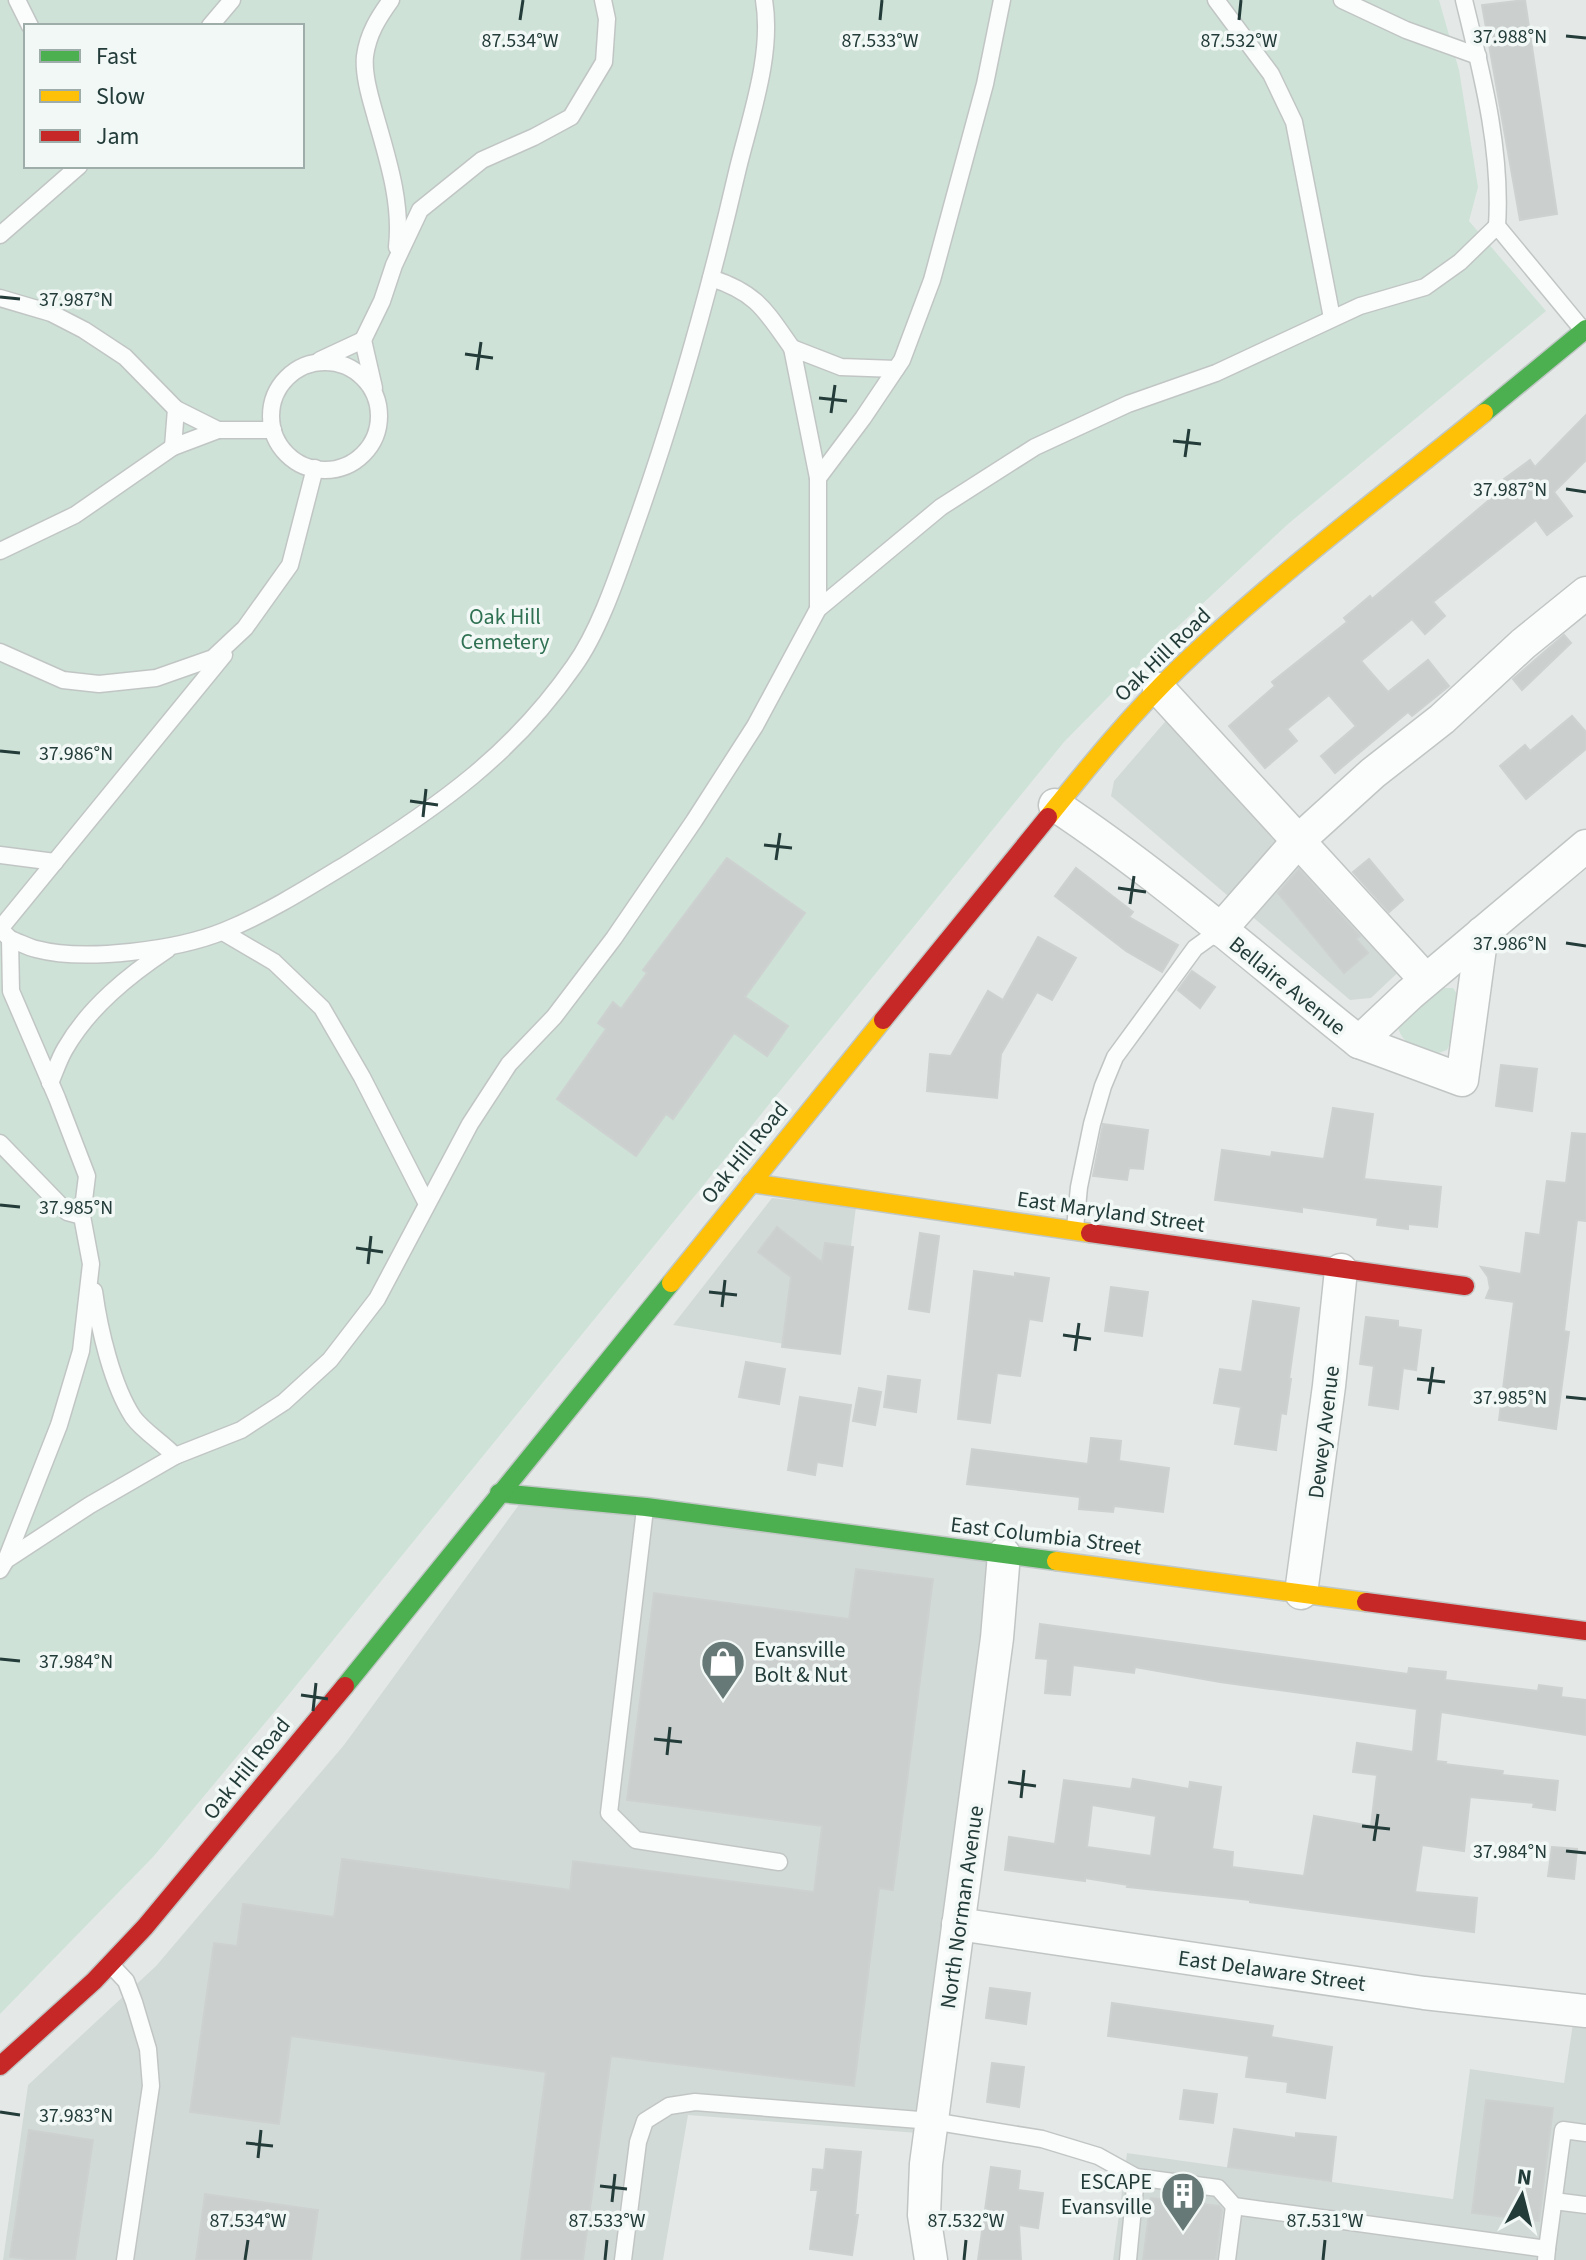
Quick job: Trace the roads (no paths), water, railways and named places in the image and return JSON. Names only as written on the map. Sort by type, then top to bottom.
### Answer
[{"type":"main road","name":"Oak Hill Road","points":[[0,2066],[56,2018],[110,1964],[244,1810],[1112,738],[1159,689],[1278,580],[1585,330]]},
{"type":"main road","name":"East Maryland Street","points":[[751,1183],[1465,1286]]},
{"type":"main road","name":"East Columbia Street","points":[[499,1493],[646,1507],[1586,1631]]},
{"type":"street","points":[[1220,930],[1298,841],[1373,773],[1442,719],[1523,644],[1586,593]]},
{"type":"street","points":[[1159,689],[1426,980]]},
{"type":"street","name":"Bellaire Avenue","points":[[1055,805],[1092,830],[1359,1042],[1426,980],[1586,846]]},
{"type":"street","points":[[1359,1042],[1462,1080],[1482,933]]},
{"type":"street","name":"Dewey Avenue","points":[[1301,1593],[1341,1270]]},
{"type":"street","name":"North Norman Avenue","points":[[931,2260],[924,2215],[926,2164],[997,1638],[1004,1554]]},
{"type":"street","name":"East Delaware Street","points":[[958,1924],[1424,1993],[1586,2011]]},
{"type":"lane","points":[[17,0],[29,24]]},
{"type":"lane","points":[[212,24],[232,0]]},
{"type":"lane","points":[[391,0],[374,23],[365,59],[371,99],[393,181],[399,227],[394,265]]},
{"type":"lane","points":[[363,340],[296,370],[279,388],[271,413],[273,430],[280,446],[292,458],[324,470],[342,467],[357,459],[370,446],[377,430],[379,411],[363,340],[420,210],[482,160],[571,117],[604,62],[607,19],[603,0]]},
{"type":"lane","points":[[3,933],[37,949],[84,954],[156,949],[223,932],[297,895],[407,826],[475,777],[530,723],[577,663],[614,587],[654,475],[711,278],[757,87],[765,41],[764,0]]},
{"type":"lane","points":[[818,478],[902,360],[932,280],[985,84],[1002,0]]},
{"type":"lane","points":[[1216,0],[1271,74],[1294,122],[1332,318]]},
{"type":"lane","points":[[1342,0],[1406,30],[1478,56]]},
{"type":"lane","points":[[3,1565],[90,1505],[175,1456],[241,1430],[284,1402],[330,1360],[377,1299],[470,1124],[509,1064],[563,1006],[694,821],[755,726],[818,609],[941,507],[1035,447],[1128,404],[1216,373],[1360,306],[1425,287],[1460,262],[1497,226],[1499,203],[1488,100],[1464,0]]},
{"type":"lane","points":[[0,235],[77,168]]},
{"type":"lane","points":[[1497,226],[1585,330]]},
{"type":"lane","points":[[711,278],[733,285],[759,302],[792,348],[818,478],[818,609]]},
{"type":"lane","points":[[0,298],[51,313],[84,330],[125,357],[176,409],[218,430]]},
{"type":"lane","points":[[792,348],[841,367],[896,369]]},
{"type":"lane","points":[[313,363],[332,362],[350,367],[364,378],[375,393]]},
{"type":"lane","points":[[173,447],[176,409]]},
{"type":"lane","points":[[0,551],[75,515],[173,447],[218,430],[273,430]]},
{"type":"lane","points":[[175,1456],[134,1418],[99,1329],[82,1216],[87,1176],[11,991],[3,933],[55,862],[245,628],[290,565],[315,468]]},
{"type":"lane","points":[[0,652],[63,680],[99,684],[156,678],[213,658],[245,628]]},
{"type":"lane","points":[[0,855],[55,862]]},
{"type":"lane","points":[[1075,1230],[1079,1187],[1092,1124],[1115,1057],[1195,948],[1220,930]]},
{"type":"lane","points":[[223,932],[274,962],[322,1008],[362,1077],[427,1204]]},
{"type":"lane","points":[[50,1083],[65,1048],[97,1007],[136,970],[173,945]]},
{"type":"lane","points":[[0,1143],[67,1212],[82,1216]]},
{"type":"lane","points":[[3,1565],[59,1425],[81,1351],[91,1264]]},
{"type":"lane","points":[[646,1507],[609,1813],[636,1840],[779,1862]]},
{"type":"lane","points":[[110,1964],[126,1981],[134,2002],[148,2049],[151,2086],[125,2260]]},
{"type":"lane","points":[[623,2260],[638,2142],[645,2121],[669,2106],[695,2102],[932,2121],[1042,2139],[1098,2156],[1136,2177],[1218,2188],[1234,2206],[1547,2255],[1563,2130],[1586,2133]]},
{"type":"lane","points":[[1128,2260],[1136,2177]]},
{"type":"lane","points":[[1554,2201],[1586,2205]]},
{"type":"lane","points":[[1227,2260],[1234,2206]]},
{"type":"place","name":"Evansville Bolt & Nut","points":[[723,1701]]},
{"type":"place","name":"ESCAPE Evansville","points":[[1183,2233]]},
{"type":"park label","name":"Oak Hill Cemetery","points":[[505,628]]}]
